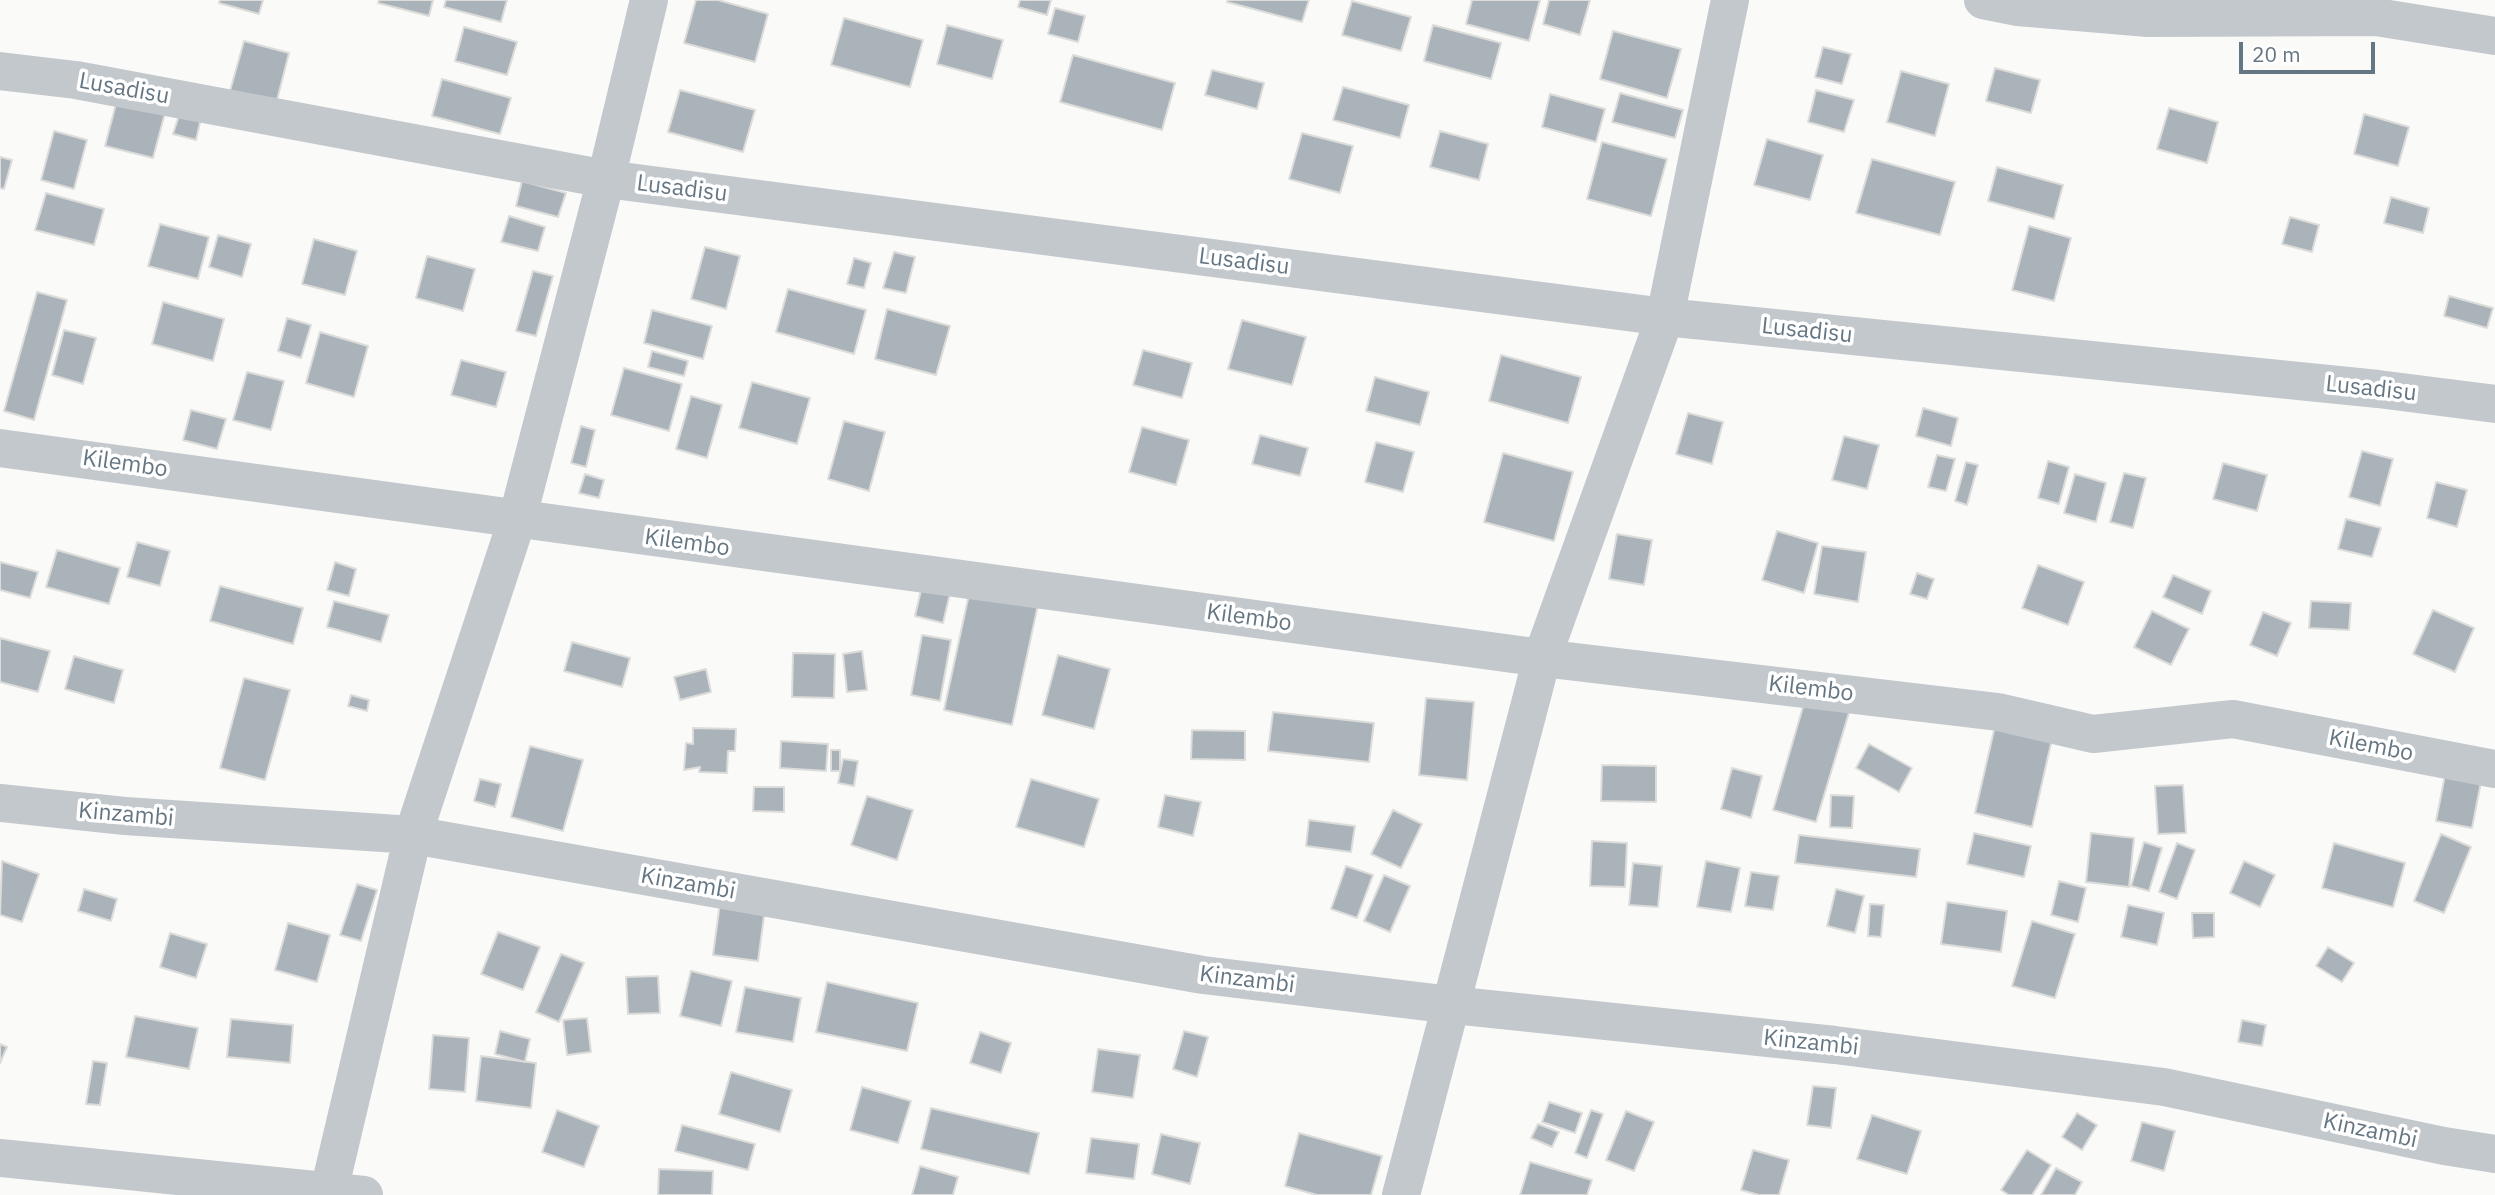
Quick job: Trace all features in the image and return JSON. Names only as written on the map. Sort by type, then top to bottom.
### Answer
[{"type":"street","points":[[0,1158],[340,1194],[414,835],[517,520],[607,179],[649,0]]},
{"type":"street","points":[[1401,1195],[1542,658],[1665,317],[1730,0]]},
{"type":"street","points":[[1983,0],[2018,7],[2148,18],[2376,17],[2495,36]]},
{"type":"street","name":"Lusadisu","points":[[0,71],[76,80],[607,179],[1665,317],[2378,389],[2495,404]]},
{"type":"street","name":"Kilembo","points":[[0,448],[1542,658],[1998,712],[2093,734],[2232,719],[2495,769]]},
{"type":"street","name":"Kinzambi","points":[[0,803],[125,816],[414,835],[1203,975],[1452,1005],[1835,1045],[2164,1087],[2444,1146],[2495,1154]]},
{"type":"building","points":[[220,0],[263,0],[259,14],[219,3]]},
{"type":"building","points":[[379,0],[433,0],[429,16],[378,3]]},
{"type":"building","points":[[446,0],[507,0],[501,22],[444,7]]},
{"type":"building","points":[[696,0],[718,0],[768,14],[755,62],[684,43]]},
{"type":"building","points":[[1020,0],[1051,0],[1047,15],[1018,7]]},
{"type":"building","points":[[1309,0],[1302,22],[1227,2]]},
{"type":"building","points":[[1472,0],[1540,0],[1529,41],[1466,24]]},
{"type":"building","points":[[1549,0],[1590,0],[1580,35],[1543,24]]},
{"type":"building","points":[[1352,1],[1411,17],[1401,51],[1342,35]]},
{"type":"building","points":[[1055,8],[1085,16],[1078,42],[1048,34]]},
{"type":"building","points":[[844,18],[923,40],[910,87],[831,65]]},
{"type":"building","points":[[947,25],[1003,40],[992,79],[937,64]]},
{"type":"building","points":[[1433,25],[1501,43],[1491,79],[1424,61]]},
{"type":"building","points":[[464,27],[517,42],[507,75],[455,61]]},
{"type":"building","points":[[1613,31],[1681,49],[1667,98],[1600,79]]},
{"type":"building","points":[[244,41],[289,53],[276,104],[230,91]]},
{"type":"building","points":[[1823,47],[1851,54],[1842,84],[1815,77]]},
{"type":"building","points":[[1073,55],[1175,83],[1162,130],[1060,102]]},
{"type":"building","points":[[1995,68],[2040,80],[2031,113],[1986,101]]},
{"type":"building","points":[[1212,70],[1264,83],[1257,109],[1205,95]]},
{"type":"building","points":[[1901,71],[1949,84],[1935,136],[1887,122]]},
{"type":"building","points":[[442,79],[511,98],[500,134],[432,116]]},
{"type":"building","points":[[1343,87],[1409,105],[1400,138],[1333,120]]},
{"type":"building","points":[[680,90],[755,110],[743,152],[668,132]]},
{"type":"building","points":[[1816,90],[1854,100],[1844,132],[1808,122]]},
{"type":"building","points":[[1620,93],[1683,110],[1675,138],[1612,122]]},
{"type":"building","points":[[1550,94],[1605,109],[1596,142],[1542,127]]},
{"type":"building","points":[[117,100],[165,113],[153,158],[105,146]]},
{"type":"building","points":[[2169,108],[2218,122],[2207,163],[2157,149]]},
{"type":"building","points":[[181,109],[202,114],[196,140],[173,134]]},
{"type":"building","points":[[2364,114],[2409,127],[2398,166],[2354,154]]},
{"type":"building","points":[[54,131],[87,140],[74,189],[41,180]]},
{"type":"building","points":[[1440,131],[1488,144],[1479,180],[1430,167]]},
{"type":"building","points":[[1302,133],[1353,146],[1340,193],[1289,179]]},
{"type":"building","points":[[1767,139],[1823,155],[1810,200],[1754,185]]},
{"type":"building","points":[[1602,142],[1667,159],[1651,216],[1587,199]]},
{"type":"building","points":[[0,157],[12,160],[4,189],[0,188]]},
{"type":"building","points":[[1872,159],[1955,182],[1940,235],[1856,213]]},
{"type":"building","points":[[1997,167],[2063,185],[2054,219],[1988,201]]},
{"type":"building","points":[[522,181],[566,193],[558,217],[516,206]]},
{"type":"building","points":[[46,193],[104,209],[94,245],[35,230]]},
{"type":"building","points":[[2391,197],[2429,208],[2423,233],[2384,223]]},
{"type":"building","points":[[509,216],[545,227],[538,251],[501,242]]},
{"type":"building","points":[[2290,217],[2319,225],[2312,252],[2282,244]]},
{"type":"building","points":[[160,224],[209,237],[198,279],[148,266]]},
{"type":"building","points":[[2029,226],[2071,238],[2054,301],[2012,290]]},
{"type":"building","points":[[218,235],[251,244],[242,277],[209,267]]},
{"type":"building","points":[[314,239],[357,251],[345,295],[302,284]]},
{"type":"building","points":[[705,247],[740,256],[726,309],[691,299]]},
{"type":"building","points":[[894,252],[915,257],[906,293],[883,288]]},
{"type":"building","points":[[427,256],[475,269],[463,311],[416,298]]},
{"type":"building","points":[[854,258],[871,263],[864,288],[847,284]]},
{"type":"building","points":[[533,271],[553,276],[536,336],[516,331]]},
{"type":"building","points":[[788,289],[866,310],[854,354],[776,332]]},
{"type":"building","points":[[37,292],[67,300],[34,420],[4,411]]},
{"type":"building","points":[[2449,296],[2493,308],[2487,328],[2444,316]]},
{"type":"building","points":[[163,302],[224,319],[213,361],[152,344]]},
{"type":"building","points":[[887,309],[950,326],[936,375],[875,359]]},
{"type":"building","points":[[652,310],[712,326],[703,359],[644,343]]},
{"type":"building","points":[[287,318],[311,325],[301,358],[278,351]]},
{"type":"building","points":[[1242,320],[1306,337],[1292,385],[1228,369]]},
{"type":"building","points":[[64,330],[96,338],[83,384],[52,375]]},
{"type":"building","points":[[320,332],[368,346],[354,397],[306,383]]},
{"type":"building","points":[[1143,350],[1192,363],[1182,398],[1133,385]]},
{"type":"building","points":[[652,351],[688,361],[684,376],[648,367]]},
{"type":"building","points":[[1501,355],[1581,377],[1568,423],[1489,401]]},
{"type":"building","points":[[461,360],[506,372],[496,407],[451,395]]},
{"type":"building","points":[[624,368],[682,384],[669,431],[611,415]]},
{"type":"building","points":[[247,372],[284,381],[271,430],[233,420]]},
{"type":"building","points":[[1375,377],[1429,392],[1420,425],[1366,411]]},
{"type":"building","points":[[752,382],[810,398],[797,444],[739,428]]},
{"type":"building","points":[[691,396],[722,405],[707,458],[676,449]]},
{"type":"building","points":[[1923,408],[1958,418],[1951,446],[1916,436]]},
{"type":"building","points":[[191,410],[226,419],[217,449],[183,440]]},
{"type":"building","points":[[1688,413],[1723,422],[1712,464],[1676,454]]},
{"type":"building","points":[[844,421],[885,432],[869,491],[828,479]]},
{"type":"building","points":[[581,426],[595,430],[586,467],[571,463]]},
{"type":"building","points":[[1142,427],[1189,440],[1176,485],[1129,472]]},
{"type":"building","points":[[1260,435],[1308,448],[1300,476],[1252,464]]},
{"type":"building","points":[[1844,436],[1879,445],[1867,489],[1832,480]]},
{"type":"building","points":[[1376,442],[1414,452],[1403,492],[1365,482]]},
{"type":"building","points":[[2362,451],[2393,459],[2380,506],[2349,497]]},
{"type":"building","points":[[1503,453],[1573,472],[1554,541],[1484,522]]},
{"type":"building","points":[[1937,455],[1955,459],[1946,491],[1928,487]]},
{"type":"building","points":[[2048,461],[2069,467],[2059,504],[2038,498]]},
{"type":"building","points":[[1966,462],[1978,465],[1967,505],[1955,501]]},
{"type":"building","points":[[2223,463],[2267,475],[2257,511],[2213,499]]},
{"type":"building","points":[[2124,473],[2146,478],[2133,528],[2110,522]]},
{"type":"building","points":[[585,474],[604,480],[599,498],[579,493]]},
{"type":"building","points":[[2075,474],[2106,483],[2096,522],[2064,513]]},
{"type":"building","points":[[2436,482],[2467,490],[2457,527],[2427,518]]},
{"type":"building","points":[[2346,519],[2381,528],[2372,557],[2338,549]]},
{"type":"building","points":[[1777,531],[1818,543],[1804,593],[1762,580]]},
{"type":"building","points":[[1617,534],[1652,540],[1644,585],[1609,579]]},
{"type":"building","points":[[137,542],[170,551],[160,586],[127,577]]},
{"type":"building","points":[[1822,546],[1866,552],[1858,602],[1814,594]]},
{"type":"building","points":[[57,550],[120,568],[109,604],[46,587]]},
{"type":"building","points":[[0,562],[38,572],[30,598],[0,590]]},
{"type":"building","points":[[335,562],[356,569],[349,596],[327,590]]},
{"type":"building","points":[[2038,565],[2084,582],[2068,625],[2022,608]]},
{"type":"building","points":[[1917,573],[1934,579],[1927,599],[1910,594]]},
{"type":"building","points":[[2173,575],[2211,591],[2202,614],[2163,597]]},
{"type":"building","points":[[923,582],[951,589],[943,623],[915,616]]},
{"type":"building","points":[[971,585],[1039,600],[1012,725],[944,710]]},
{"type":"building","points":[[220,586],[303,608],[293,644],[210,621]]},
{"type":"building","points":[[334,601],[389,615],[381,642],[327,627]]},
{"type":"building","points":[[2311,601],[2351,603],[2349,630],[2309,628]]},
{"type":"building","points":[[2433,610],[2474,628],[2455,672],[2413,654]]},
{"type":"building","points":[[2152,611],[2189,629],[2171,665],[2134,647]]},
{"type":"building","points":[[2263,612],[2291,623],[2277,656],[2250,645]]},
{"type":"building","points":[[922,635],[951,640],[940,701],[911,695]]},
{"type":"building","points":[[0,638],[50,651],[38,692],[0,682]]},
{"type":"building","points":[[572,642],[630,658],[622,687],[564,671]]},
{"type":"building","points":[[862,651],[867,690],[847,692],[843,654]]},
{"type":"building","points":[[793,653],[835,654],[834,698],[792,697]]},
{"type":"building","points":[[1058,655],[1110,669],[1094,729],[1042,715]]},
{"type":"building","points":[[74,656],[123,670],[114,703],[65,689]]},
{"type":"building","points":[[706,669],[711,692],[680,700],[674,677]]},
{"type":"building","points":[[244,678],[290,690],[265,780],[220,768]]},
{"type":"building","points":[[1807,693],[1851,706],[1816,822],[1773,810]]},
{"type":"building","points":[[351,695],[369,700],[367,711],[348,706]]},
{"type":"building","points":[[1426,698],[1474,702],[1467,780],[1419,775]]},
{"type":"building","points":[[1273,712],[1374,723],[1369,762],[1268,751]]},
{"type":"building","points":[[1995,726],[2052,739],[2032,827],[1975,813]]},
{"type":"building","points":[[693,728],[736,729],[735,751],[728,751],[727,773],[699,772],[700,767],[684,770],[686,743],[693,744]]},
{"type":"building","points":[[1192,730],[1245,731],[1245,760],[1191,759]]},
{"type":"building","points":[[781,741],[828,744],[826,771],[780,768]]},
{"type":"building","points":[[1869,744],[1912,768],[1899,792],[1856,768]]},
{"type":"building","points":[[530,746],[583,760],[563,831],[511,817]]},
{"type":"building","points":[[831,750],[840,750],[840,771],[831,771]]},
{"type":"building","points":[[843,759],[858,761],[854,786],[838,783]]},
{"type":"building","points":[[1602,765],[1656,766],[1656,802],[1601,801]]},
{"type":"building","points":[[1732,768],[1762,776],[1751,818],[1721,809]]},
{"type":"building","points":[[2446,770],[2482,777],[2472,828],[2436,821]]},
{"type":"building","points":[[480,779],[501,784],[495,807],[474,801]]},
{"type":"building","points":[[1031,779],[1099,799],[1084,847],[1016,827]]},
{"type":"building","points":[[2183,785],[2186,833],[2158,834],[2155,786]]},
{"type":"building","points":[[754,787],[784,787],[784,812],[753,811]]},
{"type":"building","points":[[1165,795],[1201,802],[1193,836],[1158,827]]},
{"type":"building","points":[[1831,795],[1854,796],[1852,828],[1830,827]]},
{"type":"building","points":[[867,796],[913,810],[897,860],[851,845]]},
{"type":"building","points":[[1393,810],[1422,824],[1401,868],[1371,854]]},
{"type":"building","points":[[1309,820],[1355,826],[1351,852],[1306,846]]},
{"type":"building","points":[[1974,833],[2031,846],[2024,877],[1967,864]]},
{"type":"building","points":[[2091,833],[2134,838],[2129,887],[2086,882]]},
{"type":"building","points":[[2441,834],[2471,847],[2444,913],[2414,901]]},
{"type":"building","points":[[1799,835],[1920,849],[1916,877],[1795,863]]},
{"type":"building","points":[[1592,841],[1627,843],[1625,887],[1590,886]]},
{"type":"building","points":[[2144,842],[2162,848],[2149,891],[2131,886]]},
{"type":"building","points":[[2177,843],[2195,850],[2177,899],[2159,892]]},
{"type":"building","points":[[2334,843],[2405,863],[2393,907],[2322,888]]},
{"type":"building","points":[[2,861],[39,874],[22,922],[0,915]]},
{"type":"building","points":[[1706,861],[1740,868],[1731,912],[1697,907]]},
{"type":"building","points":[[2244,861],[2275,875],[2260,907],[2230,893]]},
{"type":"building","points":[[1633,863],[1662,866],[1658,907],[1629,905]]},
{"type":"building","points":[[1346,866],[1373,875],[1357,918],[1331,909]]},
{"type":"building","points":[[1751,872],[1779,876],[1773,910],[1745,906]]},
{"type":"building","points":[[1384,875],[1410,886],[1390,932],[1364,921]]},
{"type":"building","points":[[2059,881],[2086,888],[2078,922],[2051,915]]},
{"type":"building","points":[[357,884],[377,890],[361,941],[340,935]]},
{"type":"building","points":[[84,889],[117,899],[111,921],[78,911]]},
{"type":"building","points":[[1836,889],[1864,896],[1855,933],[1827,926]]},
{"type":"building","points":[[1947,902],[2007,911],[2001,952],[1941,944]]},
{"type":"building","points":[[720,903],[765,909],[758,961],[713,955]]},
{"type":"building","points":[[1870,904],[1884,905],[1881,937],[1868,936]]},
{"type":"building","points":[[2128,905],[2164,913],[2157,945],[2121,937]]},
{"type":"building","points":[[2192,913],[2214,913],[2214,937],[2193,938]]},
{"type":"building","points":[[2032,921],[2075,934],[2055,998],[2012,986]]},
{"type":"building","points":[[288,923],[330,935],[317,982],[275,970]]},
{"type":"building","points":[[498,932],[540,947],[523,990],[481,974]]},
{"type":"building","points":[[170,933],[207,944],[196,978],[160,967]]},
{"type":"building","points":[[2328,947],[2354,963],[2342,982],[2316,966]]},
{"type":"building","points":[[561,954],[584,963],[559,1022],[536,1012]]},
{"type":"building","points":[[691,971],[732,981],[721,1026],[680,1016]]},
{"type":"building","points":[[658,976],[660,1013],[628,1014],[626,977]]},
{"type":"building","points":[[827,982],[918,1003],[907,1051],[816,1032]]},
{"type":"building","points":[[745,987],[801,998],[793,1042],[736,1032]]},
{"type":"building","points":[[135,1016],[198,1028],[189,1069],[126,1057]]},
{"type":"building","points":[[587,1018],[591,1052],[567,1055],[563,1020]]},
{"type":"building","points":[[231,1019],[293,1025],[290,1063],[227,1057]]},
{"type":"building","points":[[2242,1020],[2266,1025],[2262,1046],[2238,1042]]},
{"type":"building","points":[[500,1031],[530,1039],[525,1062],[495,1054]]},
{"type":"building","points":[[1184,1031],[1208,1037],[1197,1077],[1173,1069]]},
{"type":"building","points":[[980,1032],[1011,1043],[1001,1073],[970,1063]]},
{"type":"building","points":[[433,1035],[469,1038],[465,1092],[429,1089]]},
{"type":"building","points":[[0,1044],[7,1047],[0,1063]]},
{"type":"building","points":[[1098,1049],[1140,1055],[1133,1098],[1092,1092]]},
{"type":"building","points":[[481,1056],[536,1063],[531,1108],[476,1101]]},
{"type":"building","points":[[93,1061],[107,1063],[100,1105],[86,1104]]},
{"type":"building","points":[[731,1072],[792,1090],[780,1132],[719,1114]]},
{"type":"building","points":[[1813,1086],[1836,1088],[1831,1128],[1807,1125]]},
{"type":"building","points":[[862,1087],[911,1101],[898,1143],[850,1130]]},
{"type":"building","points":[[1549,1102],[1582,1113],[1575,1133],[1542,1122]]},
{"type":"building","points":[[931,1108],[1039,1133],[1029,1174],[921,1149]]},
{"type":"building","points":[[557,1110],[599,1126],[584,1167],[542,1152]]},
{"type":"building","points":[[1591,1110],[1603,1114],[1587,1158],[1575,1153]]},
{"type":"building","points":[[1626,1111],[1654,1122],[1634,1171],[1606,1160]]},
{"type":"building","points":[[2077,1113],[2097,1125],[2082,1150],[2062,1137]]},
{"type":"building","points":[[1872,1115],[1921,1131],[1907,1174],[1857,1159]]},
{"type":"building","points":[[2142,1122],[2175,1131],[2164,1171],[2131,1161]]},
{"type":"building","points":[[1538,1124],[1559,1132],[1552,1147],[1531,1138]]},
{"type":"building","points":[[682,1125],[755,1144],[748,1170],[675,1151]]},
{"type":"building","points":[[1299,1133],[1382,1156],[1371,1195],[1317,1195],[1285,1186]]},
{"type":"building","points":[[1161,1134],[1200,1143],[1190,1184],[1152,1174]]},
{"type":"building","points":[[1091,1138],[1139,1144],[1134,1179],[1086,1173]]},
{"type":"building","points":[[1753,1150],[1789,1160],[1779,1195],[1759,1195],[1741,1190]]},
{"type":"building","points":[[2027,1150],[2051,1165],[2032,1195],[2009,1195],[2001,1190]]},
{"type":"building","points":[[1530,1162],[1592,1180],[1587,1195],[1520,1195]]},
{"type":"building","points":[[920,1166],[958,1177],[953,1195],[912,1195]]},
{"type":"building","points":[[2056,1168],[2082,1182],[2075,1195],[2041,1195]]},
{"type":"building","points":[[659,1169],[713,1171],[712,1195],[658,1195]]}]
